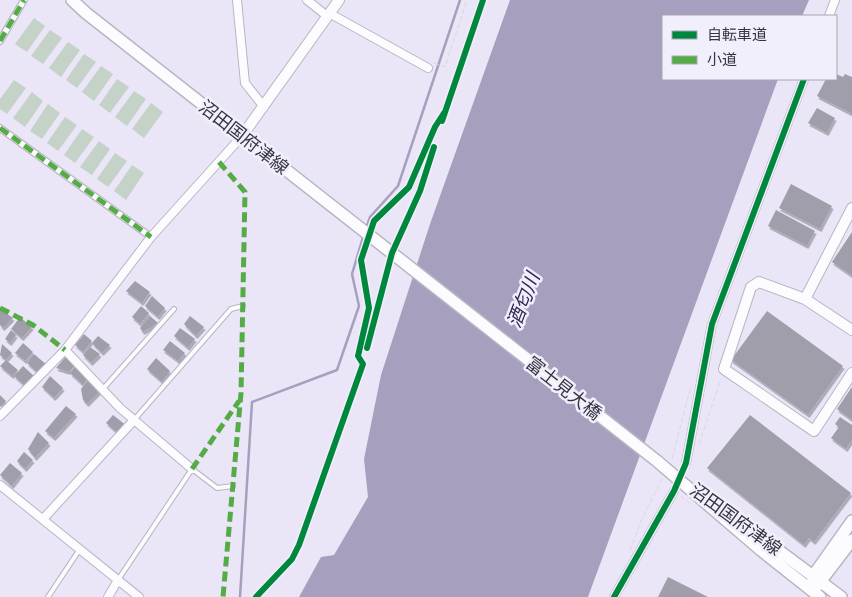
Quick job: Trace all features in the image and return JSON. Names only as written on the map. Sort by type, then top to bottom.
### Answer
[{"type":"main road","name":"沼田国府津線","points":[[64,0],[86,13]]},
{"type":"main road","name":"沼田国府津線","points":[[72,0],[242,136],[402,260]]},
{"type":"main road","name":"富士見大橋","points":[[402,260],[657,461]]},
{"type":"main road","name":"沼田国府津線","points":[[657,461],[814,595]]},
{"type":"main road","name":"沼田国府津線","points":[[668,470],[841,597]]},
{"type":"main road","points":[[814,595],[818,579],[852,521]]},
{"type":"main road","points":[[818,579],[852,540]]},
{"type":"street","points":[[0,41],[24,0]]},
{"type":"street","points":[[237,0],[245,83],[264,106]]},
{"type":"street","points":[[307,0],[328,15],[430,65]]},
{"type":"street","points":[[0,416],[65,350],[151,237],[242,136],[338,0]]},
{"type":"street","points":[[829,15],[836,0]]},
{"type":"street","points":[[686,463],[712,324],[804,80]]},
{"type":"street","points":[[0,128],[151,237]]},
{"type":"street","points":[[805,299],[852,208]]},
{"type":"street","points":[[852,330],[805,299],[759,282],[751,287],[724,369],[814,431],[852,373]]},
{"type":"street","points":[[65,350],[102,390],[134,420],[192,469]]},
{"type":"street","points":[[44,518],[134,420]]},
{"type":"street","points":[[0,484],[139,597]]},
{"type":"street","points":[[614,597],[674,491]]},
{"type":"street","points":[[108,597],[118,580]]},
{"type":"lane","points":[[134,420],[231,310],[243,306]]},
{"type":"lane","points":[[102,390],[174,309]]},
{"type":"lane","points":[[118,580],[192,469],[217,488],[233,486]]},
{"type":"lane","points":[[48,597],[80,549]]},
{"type":"path","points":[[430,65],[445,67],[467,0]]},
{"type":"path","points":[[697,448],[724,369]]},
{"type":"path","points":[[628,555],[641,521],[668,470],[694,378]]},
{"type":"shaded area","points":[[34,18],[45,26],[27,52],[15,44]]},
{"type":"shaded area","points":[[50,30],[62,38],[43,64],[31,56]]},
{"type":"shaded area","points":[[68,42],[80,50],[61,77],[49,68]]},
{"type":"shaded area","points":[[84,54],[96,62],[77,88],[66,80]]},
{"type":"shaded area","points":[[101,66],[113,74],[94,101],[82,92]]},
{"type":"shaded area","points":[[117,79],[129,87],[110,113],[99,105]]},
{"type":"shaded area","points":[[14,80],[26,88],[7,114],[0,109],[0,99]]},
{"type":"shaded area","points":[[134,91],[146,99],[127,126],[115,117]]},
{"type":"shaded area","points":[[32,92],[43,101],[25,127],[13,118]]},
{"type":"shaded area","points":[[151,103],[163,112],[144,138],[132,129]]},
{"type":"shaded area","points":[[48,104],[60,113],[42,139],[30,131]]},
{"type":"shaded area","points":[[65,117],[77,125],[58,151],[47,143]]},
{"type":"shaded area","points":[[82,129],[94,137],[75,163],[64,155]]},
{"type":"shaded area","points":[[99,141],[110,149],[92,175],[80,167]]},
{"type":"shaded area","points":[[115,153],[127,161],[108,187],[97,179]]},
{"type":"shaded area","points":[[132,165],[144,173],[126,200],[114,191]]},
{"type":"water","name":"酒匂川","points":[[510,0],[809,0],[802,15],[662,15],[662,80],[778,80],[588,597],[299,597],[321,557],[334,555],[368,497],[364,459],[381,375],[430,224]]},
{"type":"building","points":[[837,74],[843,77],[845,74],[852,77],[852,114],[817,96],[825,80],[837,80]]},
{"type":"building","points":[[817,108],[835,118],[827,133],[808,123]]},
{"type":"building","points":[[791,184],[832,206],[820,229],[779,208]]},
{"type":"building","points":[[776,210],[815,231],[807,246],[768,226]]},
{"type":"building","points":[[852,232],[852,276],[832,262]]},
{"type":"building","points":[[135,281],[150,292],[142,303],[126,291]]},
{"type":"building","points":[[152,296],[165,308],[158,317],[145,306]]},
{"type":"building","points":[[141,306],[149,313],[140,324],[132,317]]},
{"type":"building","points":[[0,309],[13,318],[3,328],[0,325]]},
{"type":"building","points":[[767,311],[843,366],[808,415],[731,360]]},
{"type":"building","points":[[150,316],[158,323],[143,332],[140,328]]},
{"type":"building","points":[[190,316],[204,327],[196,336],[184,324]]},
{"type":"building","points":[[20,317],[32,327],[22,338],[11,329]]},
{"type":"building","points":[[180,328],[195,339],[188,348],[174,336]]},
{"type":"building","points":[[11,330],[16,335],[10,343],[5,339]]},
{"type":"building","points":[[84,334],[92,341],[83,352],[75,345]]},
{"type":"building","points":[[98,336],[110,345],[102,353],[92,343]]},
{"type":"building","points":[[170,341],[185,353],[178,361],[163,350]]},
{"type":"building","points":[[23,343],[33,352],[25,361],[15,353]]},
{"type":"building","points":[[2,344],[12,353],[6,360],[0,355]]},
{"type":"building","points":[[90,347],[100,354],[91,363],[83,355]]},
{"type":"building","points":[[34,354],[47,365],[39,374],[27,363]]},
{"type":"building","points":[[66,356],[76,364],[69,372],[56,368]]},
{"type":"building","points":[[156,358],[170,371],[162,382],[147,369]]},
{"type":"building","points":[[6,360],[18,370],[12,376],[0,366]]},
{"type":"building","points":[[23,366],[34,376],[25,386],[14,376]]},
{"type":"building","points":[[76,366],[88,378],[83,385],[70,373]]},
{"type":"building","points":[[50,376],[63,388],[54,398],[42,387]]},
{"type":"building","points":[[88,380],[100,391],[87,404],[83,400],[81,389]]},
{"type":"building","points":[[852,387],[852,420],[837,409]]},
{"type":"building","points":[[0,395],[6,401],[0,407]]},
{"type":"building","points":[[66,406],[76,414],[54,438],[45,431]]},
{"type":"building","points":[[113,415],[127,426],[120,435],[106,423]]},
{"type":"building","points":[[750,415],[851,493],[814,542],[809,538],[804,545],[707,468]]},
{"type":"building","points":[[840,417],[852,425],[852,440],[846,449],[831,438],[839,427],[835,424]]},
{"type":"building","points":[[38,432],[49,443],[35,458],[28,449]]},
{"type":"building","points":[[24,452],[33,460],[25,469],[17,461]]},
{"type":"building","points":[[10,463],[22,473],[12,486],[0,475]]},
{"type":"building","points":[[668,577],[708,597],[658,597]]},
{"type":"waterway","points":[[366,229],[370,217],[398,186],[460,0]]},
{"type":"waterway","points":[[240,597],[252,402],[337,370],[359,306],[352,274],[364,234]]},
{"type":"tunnel","points":[[674,491],[686,463]]},
{"type":"marked path","points":[[0,41],[24,0]]},
{"type":"marked path","points":[[0,128],[151,237]]},
{"type":"marked path","points":[[219,162],[245,192],[241,393],[223,597]]},
{"type":"marked path","points":[[0,308],[33,325],[65,350]]},
{"type":"marked path","points":[[192,469],[239,401]]},
{"type":"cycle path","points":[[442,121],[483,0]]},
{"type":"cycle path","points":[[614,597],[674,491],[686,463],[712,324],[804,80]]},
{"type":"cycle path","points":[[256,597],[292,559],[299,545],[363,364],[358,356],[369,308],[361,260],[374,221],[409,187],[435,127],[444,113]]},
{"type":"cycle path","points":[[367,348],[392,253],[420,191],[434,147]]}]
